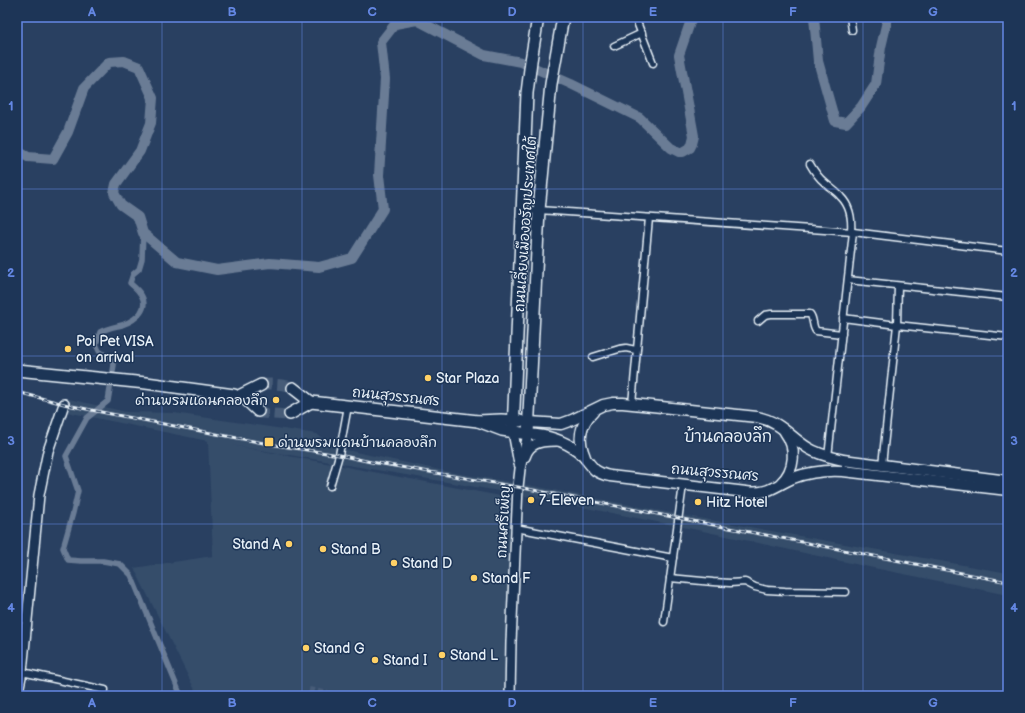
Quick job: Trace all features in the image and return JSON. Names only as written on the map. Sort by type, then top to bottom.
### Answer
[{"type":"highway","name":"ถนนเลี่ยงเมืองอรัญประเทศใต้","points":[[514,432],[527,93],[538,17]]},
{"type":"highway","name":"ถนนเลี่ยงเมืองอรัญประเทศใต้","points":[[528,434],[539,210],[551,84],[563,17]]},
{"type":"highway","points":[[17,370],[146,383],[234,394]]},
{"type":"highway","points":[[258,411],[241,395],[261,385]]},
{"type":"highway","points":[[290,414],[311,402],[293,388]]},
{"type":"highway","name":"ถนนสุวรรณศร","points":[[311,402],[478,421],[501,420],[529,422]]},
{"type":"highway","name":"ถนนสุวรรณศร","points":[[478,421],[502,430],[528,434]]},
{"type":"main road","name":"ถนนสุวรรณศร","points":[[529,422],[561,424],[603,405],[613,403],[767,419],[780,426],[807,447],[828,457],[1008,481]]},
{"type":"main road","points":[[18,696],[22,672],[38,496],[48,451],[64,404]]},
{"type":"main road","points":[[586,459],[582,449],[581,436],[584,424],[596,409]]},
{"type":"main road","points":[[778,486],[786,478],[793,459],[793,448],[787,434],[780,426]]},
{"type":"main road","name":"ถนนศรีเพ็ญ","points":[[514,432],[520,469]]},
{"type":"main road","name":"ถนนสุวรรณศร","points":[[528,434],[540,434],[563,442],[578,452],[595,470],[602,474],[683,485],[759,493],[768,491],[807,474],[831,470],[1008,490]]},
{"type":"main road","name":"ถนนศรีเพ็ญ","points":[[513,696],[511,642],[516,528],[520,469],[528,434]]},
{"type":"main road","points":[[520,469],[529,448],[548,440],[563,442]]},
{"type":"street","points":[[635,17],[653,63]]},
{"type":"street","points":[[850,17],[852,30]]},
{"type":"street","points":[[614,46],[642,33]]},
{"type":"street","points":[[810,164],[824,183],[841,196],[846,203],[850,213],[852,232],[828,457]]},
{"type":"street","points":[[522,212],[539,210],[852,232],[1008,251]]},
{"type":"street","points":[[632,404],[649,218]]},
{"type":"street","points":[[848,280],[1008,297]]},
{"type":"street","points":[[882,465],[897,325],[898,286]]},
{"type":"street","points":[[758,321],[765,315],[771,314],[810,314],[812,316],[813,327],[816,331],[842,334]]},
{"type":"street","points":[[843,318],[1008,337]]},
{"type":"street","points":[[593,357],[619,349],[626,348],[636,350]]},
{"type":"street","points":[[330,486],[339,455],[348,406]]},
{"type":"street","points":[[664,622],[683,485]]},
{"type":"street","points":[[516,528],[673,558]]},
{"type":"street","points":[[670,578],[730,583],[745,582],[755,587],[779,591],[846,592]]},
{"type":"street","points":[[22,672],[105,690],[104,696]]},
{"type":"shaded area","points":[[69,399],[126,412],[174,413],[317,434],[332,447],[449,472],[528,485],[676,514],[1008,573],[1008,595],[703,531],[505,492],[231,445],[511,498],[505,696],[198,696],[134,568],[213,556],[208,441],[67,412]]},
{"type":"waterway","points":[[17,151],[28,157],[53,159],[68,132],[84,88],[109,62],[124,61],[139,67],[153,98],[151,123],[140,151],[116,184],[114,193],[121,205],[138,217],[143,233],[177,262],[217,270],[270,263],[319,267],[352,258],[383,209],[379,175],[385,79],[381,42],[395,24],[417,20],[484,55],[521,62],[571,84],[640,118],[671,148],[679,152],[683,152],[690,148],[694,136],[679,55],[692,17]]},
{"type":"waterway","points":[[814,17],[818,61],[835,121],[846,123],[861,107],[876,84],[881,47],[888,17]]},
{"type":"waterway","points":[[143,233],[142,259],[139,269],[133,274],[130,283],[143,298],[143,308],[137,317],[127,323],[100,332],[96,344],[99,351],[110,358],[114,365],[108,401],[87,418],[66,456],[78,491],[63,548],[68,560],[103,561],[120,564],[131,575],[181,696]]},
{"type":"tunnel","points":[[261,385],[279,384],[293,388]]},
{"type":"tunnel","points":[[258,411],[260,413],[290,414]]},
{"type":"tunnel","points":[[309,690],[339,696]]},
{"type":"railway","points":[[17,392],[106,413],[269,444],[518,487],[1008,582]]},
{"type":"place","name":"Poi Pet VISA on arrival","points":[[68,349]]},
{"type":"place","name":"Star Plaza","points":[[428,378]]},
{"type":"place","name":"ด่านพรมแดนคลองลึก","points":[[276,400]]},
{"type":"place","name":"ด่านพรมแดนบ้านคลองลึก","points":[[269,442]]},
{"type":"place","name":"7-Eleven","points":[[531,500]]},
{"type":"place","name":"Hitz Hotel","points":[[698,502]]},
{"type":"place","name":"Stand A","points":[[289,544]]},
{"type":"place","name":"Stand B","points":[[323,549]]},
{"type":"place","name":"Stand D","points":[[394,563]]},
{"type":"place","name":"Stand F","points":[[474,578]]},
{"type":"place","name":"Stand G","points":[[306,648]]},
{"type":"place","name":"Stand L","points":[[442,655]]},
{"type":"place","name":"Stand I","points":[[375,660]]},
{"type":"district","name":"บ้านคลองลึก","points":[[728,436]]}]
